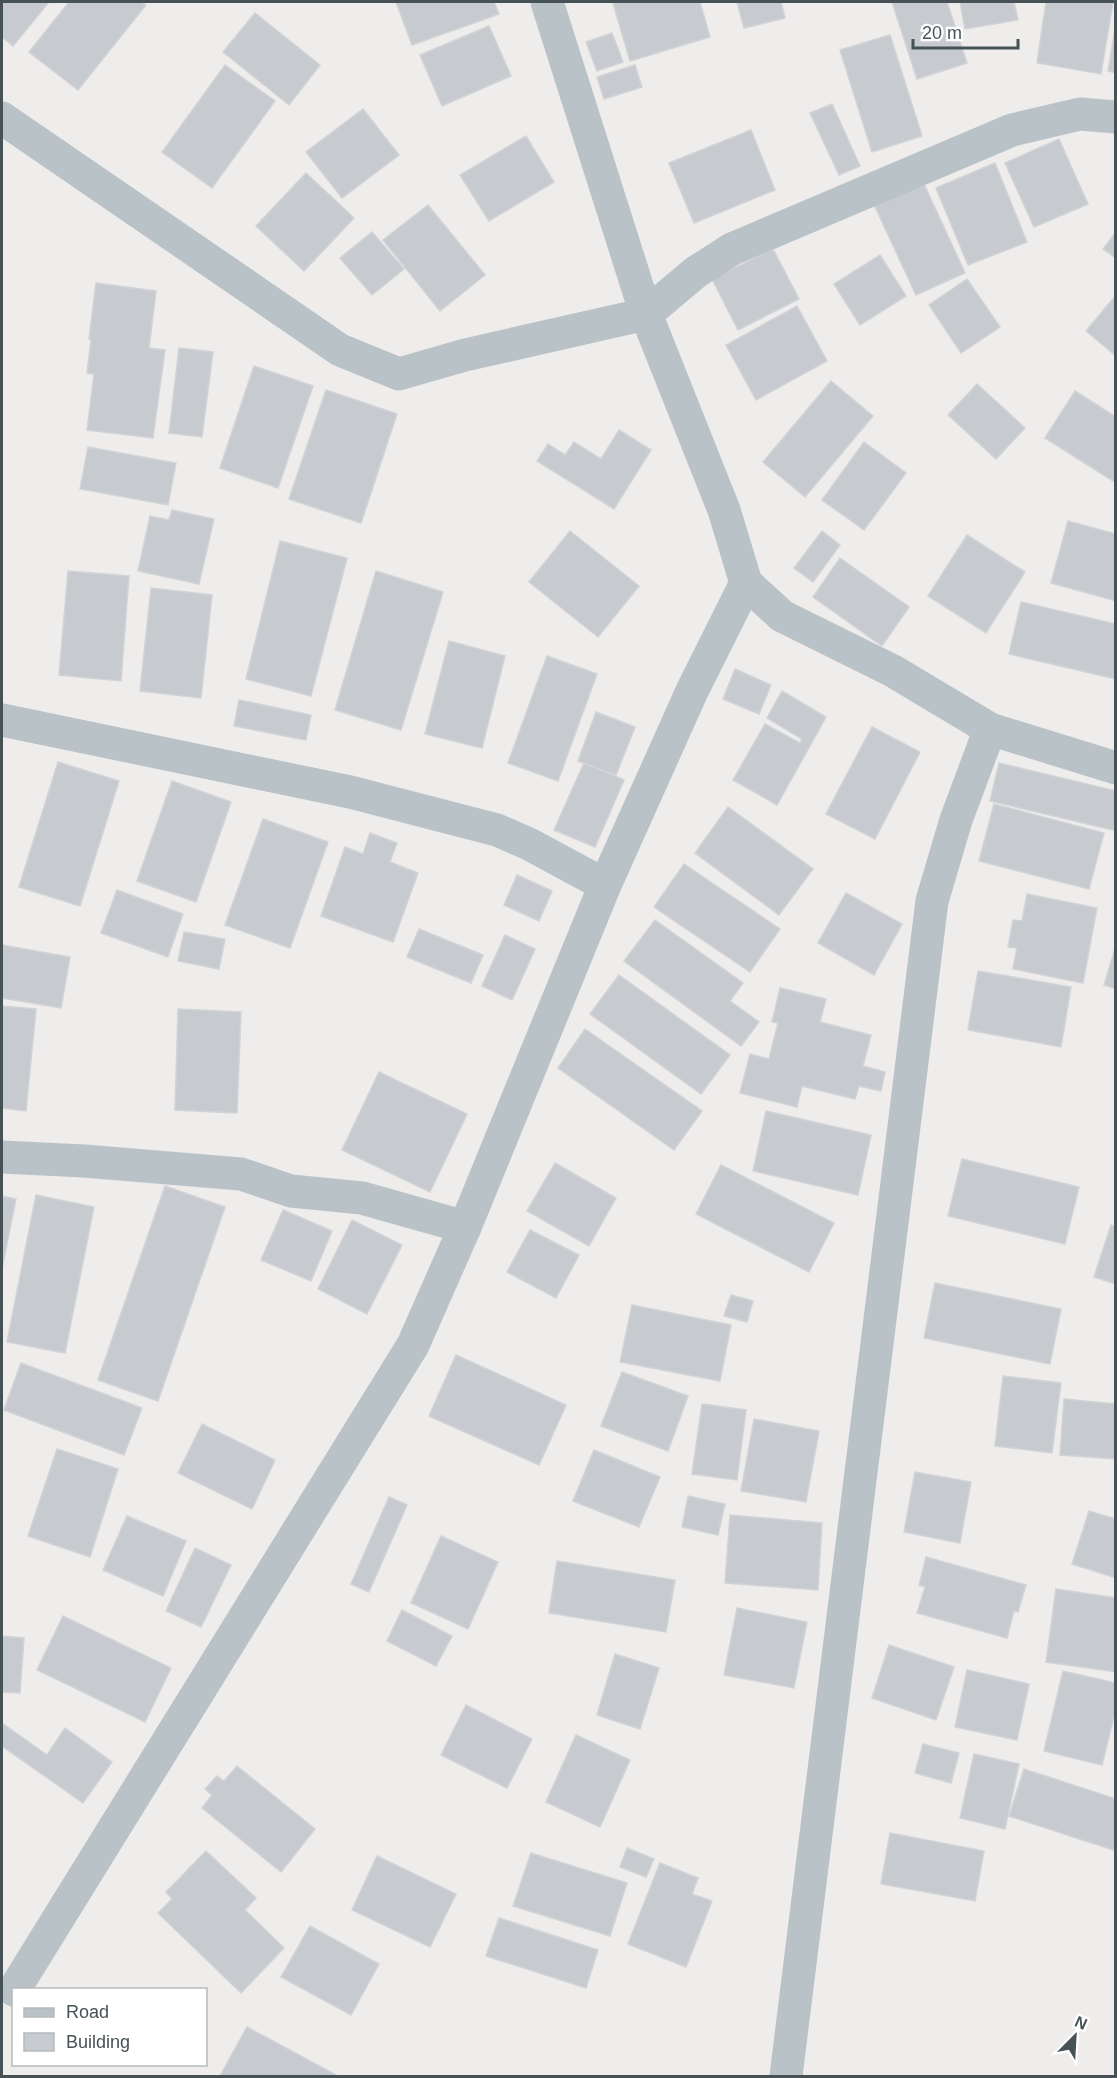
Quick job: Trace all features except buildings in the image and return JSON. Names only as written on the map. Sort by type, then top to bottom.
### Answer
[{"type":"street","points":[[547,2],[646,314],[724,510],[746,583],[782,616],[893,671],[990,729],[1116,768]]},
{"type":"street","points":[[2,118],[340,350],[399,374],[465,355],[646,314],[696,272],[732,249],[1012,130],[1080,114],[1116,117]]},
{"type":"street","points":[[15,1988],[413,1345],[465,1227],[605,885],[692,691],[746,583]]},
{"type":"street","points":[[2,720],[350,792],[496,830],[529,844],[605,885]]},
{"type":"street","points":[[786,2076],[933,901],[956,820],[990,729]]},
{"type":"street","points":[[2,1157],[84,1161],[241,1174],[291,1191],[362,1198],[465,1227]]},
{"type":"street","points":[[2,2010],[12,1993]]}]
